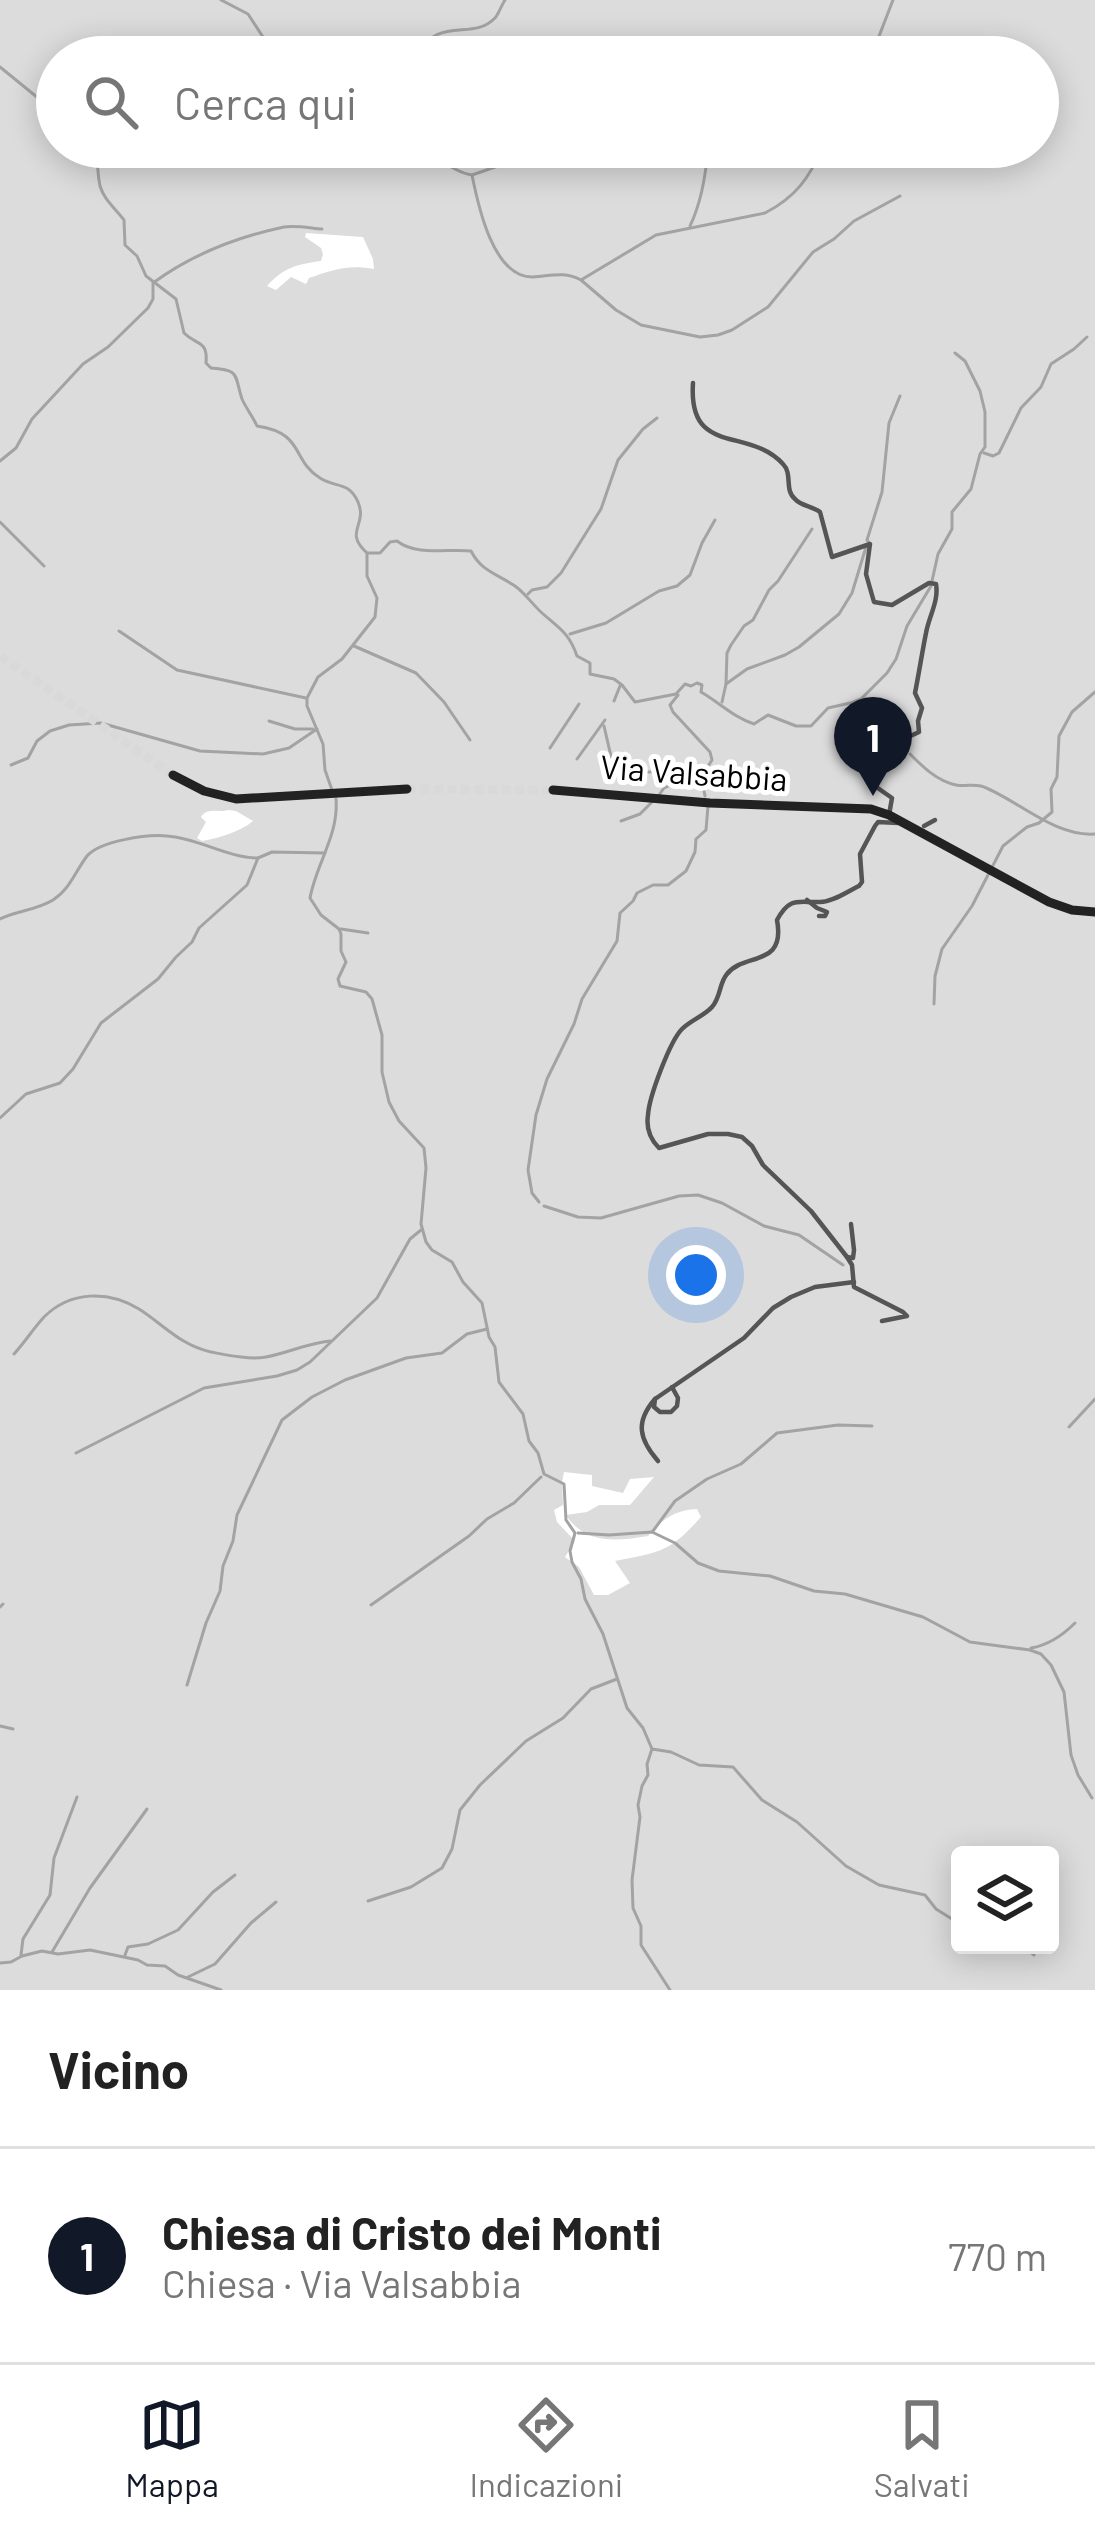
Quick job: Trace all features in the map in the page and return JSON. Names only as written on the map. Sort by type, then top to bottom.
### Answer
[{"type":"main road","points":[[172,775],[226,798],[405,789]]},
{"type":"main road","name":"Via Valsabbia","points":[[553,790],[710,803],[871,809],[890,814],[1049,902],[1093,912]]},
{"type":"street","points":[[693,383],[695,418],[717,436],[760,449],[782,462],[793,498],[820,512],[832,556],[870,544],[866,574],[874,602],[892,605],[929,583],[936,584],[938,596],[926,630],[915,693],[922,708],[919,732],[889,746],[873,774],[872,784],[892,800],[890,814]]},
{"type":"street","points":[[924,826],[935,820]]},
{"type":"street","points":[[882,1321],[907,1316],[854,1287],[847,1257],[752,1146],[728,1134],[709,1134],[659,1148],[648,1128],[649,1108],[680,1031],[716,1003],[723,978],[774,947],[777,920],[784,908],[799,900],[822,902],[859,886],[860,854],[875,826],[903,822]]},
{"type":"street","points":[[807,900],[827,912],[819,916]]},
{"type":"street","points":[[847,1257],[853,1258],[854,1253],[851,1224]]},
{"type":"street","points":[[658,1461],[641,1437],[640,1426],[655,1399],[731,1348],[791,1297],[854,1282]]},
{"type":"street","points":[[655,1399],[654,1407],[660,1412],[671,1412],[678,1398],[671,1387]]},
{"type":"shaded area","points":[[0,0],[1095,0],[1095,1990],[0,1990]],"holes":[[[306,233],[363,237],[374,269],[341,269],[309,278],[306,284],[291,277],[276,290],[267,286],[291,268],[321,261],[321,248]],[[210,811],[236,811],[253,821],[222,836],[197,838],[206,822],[201,817]],[[564,1472],[592,1475],[592,1486],[623,1493],[630,1479],[654,1477],[630,1505],[599,1505],[566,1515],[592,1536],[648,1536],[682,1511],[697,1509],[701,1517],[663,1549],[615,1561],[630,1583],[608,1595],[594,1595],[579,1567],[565,1557],[575,1541],[557,1522],[554,1510],[563,1505]]]},
{"type":"waterway","points":[[221,0],[248,14],[262,36]]},
{"type":"waterway","points":[[434,36],[486,25],[505,0]]},
{"type":"waterway","points":[[879,36],[893,0]]},
{"type":"waterway","points":[[0,67],[36,96]]},
{"type":"waterway","points":[[98,168],[102,191],[124,220],[125,245],[137,256],[146,276],[176,299],[184,333],[203,347],[211,368],[235,375],[257,426],[283,435],[311,471],[354,495],[360,510],[357,539],[367,553],[380,553],[397,541],[424,550],[471,551],[563,632],[577,656],[590,663],[590,674],[614,679],[635,702],[676,694],[685,684],[697,683],[702,685],[701,692],[754,724],[768,715],[796,726],[811,726],[828,708],[850,703],[896,736]]},
{"type":"waterway","points":[[455,168],[472,175],[490,238],[507,266],[533,277],[563,275],[581,280],[656,235],[765,213],[800,186],[812,168]]},
{"type":"waterway","points":[[472,175],[492,168]]},
{"type":"waterway","points":[[690,226],[705,168]]},
{"type":"waterway","points":[[581,280],[641,325],[700,337],[718,335],[768,307],[813,252],[854,221],[900,196]]},
{"type":"waterway","points":[[0,461],[16,448],[32,419],[83,364],[148,308],[153,283],[215,248],[249,236],[288,226],[322,229]]},
{"type":"waterway","points":[[984,453],[999,453],[1021,408],[1041,387],[1051,364],[1087,337]]},
{"type":"waterway","points":[[932,581],[938,554],[952,529],[952,512],[971,489],[985,447],[980,391],[965,361],[955,353]]},
{"type":"waterway","points":[[726,684],[747,669],[799,647],[839,614],[852,593],[870,544],[867,540],[882,492],[889,423],[900,396]]},
{"type":"waterway","points":[[528,594],[547,587],[561,573],[601,509],[618,460],[657,418]]},
{"type":"waterway","points":[[570,634],[606,623],[659,591],[677,586],[690,575],[715,520]]},
{"type":"waterway","points":[[0,522],[44,566]]},
{"type":"waterway","points":[[722,702],[731,645],[753,620],[812,529]]},
{"type":"waterway","points":[[332,790],[307,698],[318,677],[342,659],[375,617],[377,598],[367,576],[367,553]]},
{"type":"waterway","points":[[851,703],[887,673],[931,586]]},
{"type":"waterway","points":[[119,631],[177,670],[306,698]]},
{"type":"waterway","points":[[354,646],[416,673],[444,702],[470,740]]},
{"type":"waterway","points":[[614,701],[620,686]]},
{"type":"waterway","points":[[934,1004],[942,949],[972,906],[1003,846],[1052,812],[1059,736],[1072,712],[1095,692]]},
{"type":"waterway","points":[[678,695],[670,705],[710,752],[707,768]]},
{"type":"waterway","points":[[550,748],[579,704]]},
{"type":"waterway","points":[[577,759],[605,720]]},
{"type":"waterway","points":[[269,721],[313,729]]},
{"type":"waterway","points":[[11,765],[28,758],[37,741],[50,731],[69,725],[101,723],[200,751],[263,754],[289,748],[317,729]]},
{"type":"waterway","points":[[604,726],[613,765]]},
{"type":"waterway","points":[[910,754],[943,780],[984,787],[1066,830],[1095,834]]},
{"type":"waterway","points":[[648,772],[700,771]]},
{"type":"waterway","points":[[659,795],[701,771],[706,772],[705,796]]},
{"type":"waterway","points":[[336,799],[334,825],[310,898],[341,934],[346,962],[338,979],[340,986],[366,992],[372,999],[382,1035],[382,1072],[389,1102],[424,1148],[421,1224],[426,1242],[452,1262],[482,1303],[499,1382],[523,1414],[544,1474],[564,1484],[566,1520],[575,1533],[572,1562],[603,1634],[627,1708],[652,1749],[699,1765],[733,1767],[762,1800],[797,1822],[846,1866],[879,1885],[925,1895],[951,1918]]},
{"type":"waterway","points":[[621,821],[640,814],[652,802]]},
{"type":"waterway","points":[[539,1202],[532,1193],[528,1170],[547,1079],[582,999],[617,941],[620,913],[637,893],[653,885],[668,885],[686,871],[696,839],[706,830],[708,806]]},
{"type":"waterway","points":[[0,919],[53,900],[87,856],[124,840],[179,838],[258,858]]},
{"type":"waterway","points":[[0,1118],[26,1094],[60,1083],[101,1023],[158,979],[199,928],[247,885],[258,858],[272,852],[325,853]]},
{"type":"waterway","points":[[341,929],[368,933]]},
{"type":"waterway","points":[[544,1206],[578,1217],[601,1218],[698,1195],[764,1226],[799,1235],[843,1265]]},
{"type":"waterway","points":[[76,1453],[204,1388],[277,1376],[310,1362],[377,1298],[410,1239],[421,1230]]},
{"type":"waterway","points":[[14,1354],[54,1308],[90,1296],[127,1303],[190,1345],[211,1352],[266,1357],[330,1341]]},
{"type":"waterway","points":[[187,1685],[220,1591],[237,1515],[282,1420],[345,1380],[406,1358],[442,1353],[467,1334],[487,1329]]},
{"type":"waterway","points":[[1069,1427],[1095,1399]]},
{"type":"waterway","points":[[653,1531],[675,1501],[741,1464],[777,1433],[872,1426]]},
{"type":"waterway","points":[[371,1605],[514,1503],[541,1477]]},
{"type":"waterway","points":[[578,1533],[652,1532],[675,1543],[698,1563],[719,1571],[770,1576],[814,1591],[845,1594],[923,1617],[970,1642],[1041,1654],[1064,1692],[1071,1755],[1092,1798]]},
{"type":"waterway","points":[[0,1607],[3,1604]]},
{"type":"waterway","points":[[1031,1648],[1055,1639],[1075,1623]]},
{"type":"waterway","points":[[368,1901],[411,1887],[442,1868],[452,1849],[460,1810],[480,1785],[526,1741],[563,1718],[591,1689],[617,1679]]},
{"type":"waterway","points":[[0,1726],[13,1729]]},
{"type":"waterway","points":[[652,1749],[638,1805],[633,1908],[641,1926],[641,1945],[670,1990]]},
{"type":"waterway","points":[[21,1955],[23,1939],[50,1895],[54,1858],[77,1797]]},
{"type":"waterway","points":[[52,1952],[90,1888],[147,1809]]},
{"type":"waterway","points":[[125,1955],[128,1947],[178,1930],[235,1875]]},
{"type":"waterway","points":[[188,1977],[215,1964],[276,1902]]},
{"type":"waterway","points":[[0,1963],[42,1951],[90,1950],[165,1966],[221,1990]]},
{"type":"tunnel","points":[[0,656],[173,775]]},
{"type":"tunnel","points":[[407,789],[553,790]]},
{"type":"place","name":"Chiesa di Cristo dei Monti","points":[[873,796]]}]
